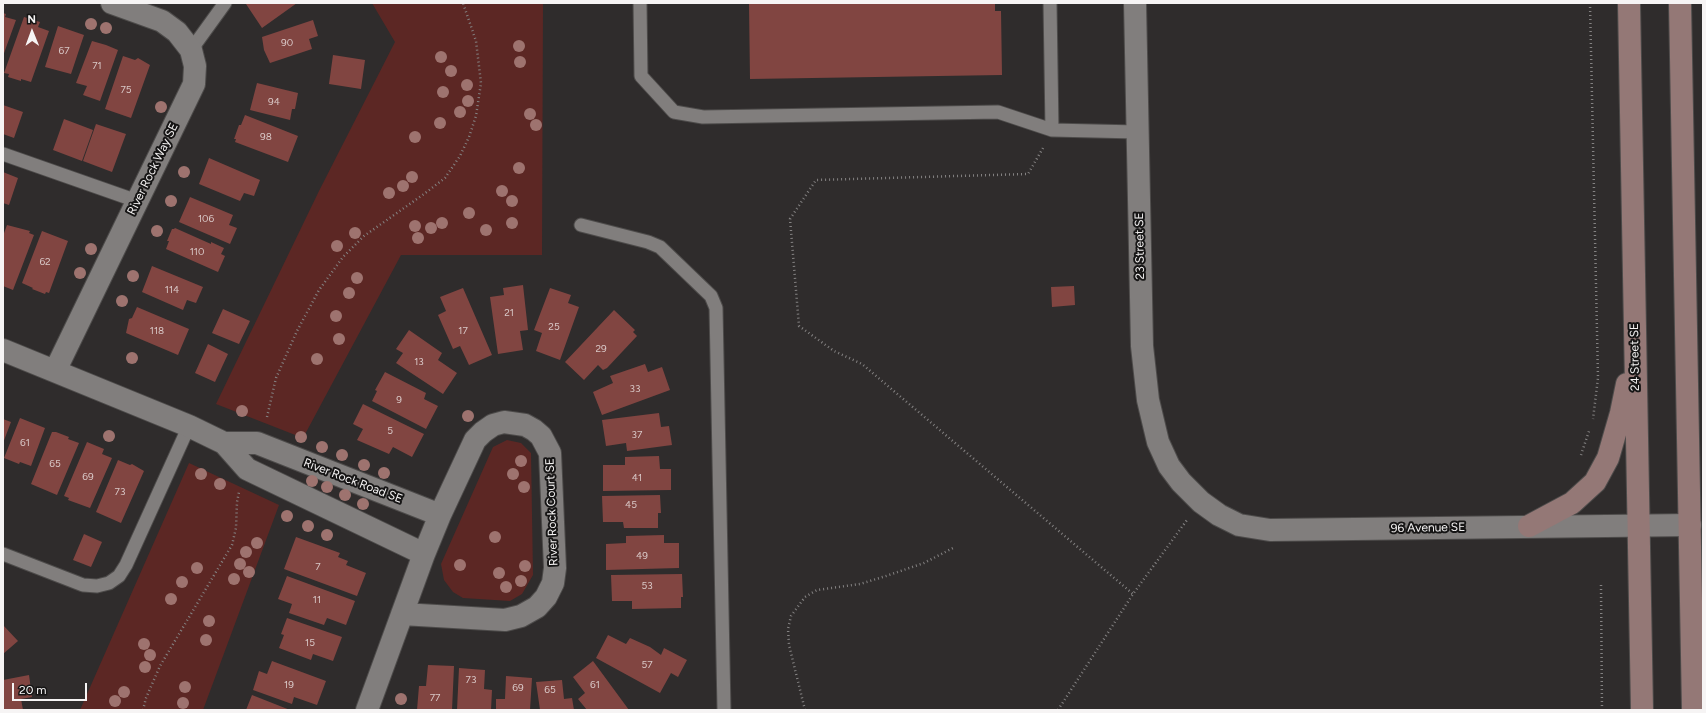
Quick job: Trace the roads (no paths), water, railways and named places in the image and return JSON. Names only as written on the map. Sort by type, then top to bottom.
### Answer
[{"type":"main road","name":"24 Street SE","points":[[1629,3],[1642,710]]},
{"type":"main road","points":[[1680,3],[1693,710]]},
{"type":"main road","points":[[1529,526],[1572,503],[1595,482],[1608,458],[1621,413],[1635,346]]},
{"type":"street","name":"River Rock Way SE","points":[[55,370],[194,84],[195,66],[191,50],[177,32],[162,22],[112,3]]},
{"type":"street","name":"23 Street SE","points":[[1135,3],[1142,346],[1147,392],[1158,442],[1169,466],[1181,482]]},
{"type":"street","name":"River Rock Road SE","points":[[3,350],[189,426],[224,443],[247,469],[424,554]]},
{"type":"street","name":"River Rock Court SE","points":[[402,614],[505,620],[521,616],[537,607],[546,597],[553,583],[554,568],[550,453],[541,436],[534,430],[525,425],[504,422],[483,432],[475,440],[440,515]]},
{"type":"street","name":"River Rock Road SE","points":[[224,443],[257,443],[440,515]]},
{"type":"street","name":"96 Avenue SE","points":[[1181,482],[1200,502],[1218,515],[1239,524],[1270,530],[1639,524],[1690,525]]},
{"type":"street","points":[[367,710],[424,554],[440,515]]},
{"type":"lane","points":[[191,50],[225,3]]},
{"type":"lane","points":[[640,3],[641,76],[674,112],[703,117],[998,112],[1052,130],[1137,132]]},
{"type":"lane","points":[[1050,3],[1052,130]]},
{"type":"lane","points":[[3,154],[138,201]]},
{"type":"lane","points":[[581,225],[648,242],[660,247],[711,296],[716,308],[724,710]]},
{"type":"lane","points":[[3,554],[83,585],[97,586],[109,583],[119,576],[126,564],[189,426]]}]
